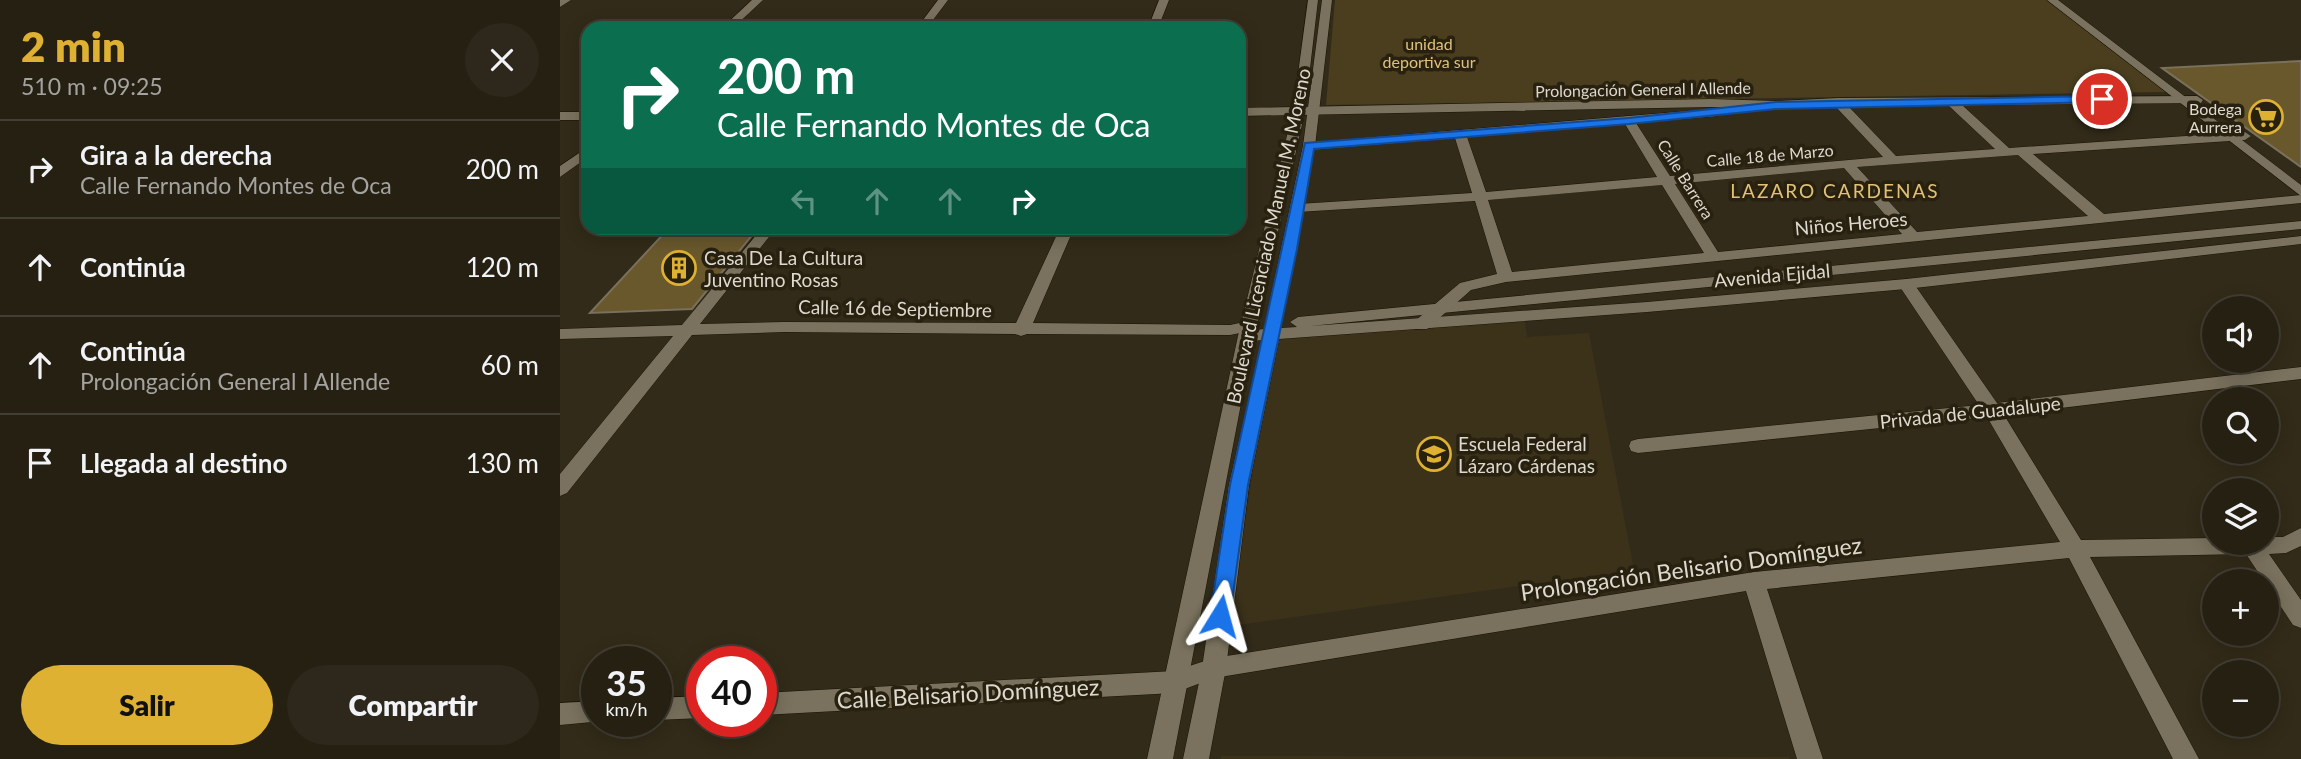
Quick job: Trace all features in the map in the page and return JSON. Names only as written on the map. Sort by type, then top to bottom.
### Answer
[{"type":"street","points":[[560,4],[566,0]]},
{"type":"street","points":[[735,21],[758,0]]},
{"type":"street","points":[[927,21],[943,0]]},
{"type":"street","points":[[1156,21],[1164,0]]},
{"type":"street","name":"Boulevard Licenciado Manuel M. Moreno","points":[[1160,759],[1222,451],[1243,331],[1299,111],[1312,0]]},
{"type":"street","name":"Boulevard Licenciado Manuel M. Moreno","points":[[1196,759],[1214,668],[1239,485],[1309,146],[1327,0]]},
{"type":"street","points":[[2052,0],[2301,192]]},
{"type":"street","points":[[2067,0],[2301,177]]},
{"type":"street","points":[[2076,17],[2090,18]]},
{"type":"street","name":"Prolongación General I Allende","points":[[1246,112],[1710,103],[1776,106],[1838,102],[2197,100]]},
{"type":"street","points":[[1951,101],[2006,152]]},
{"type":"street","points":[[1838,102],[1893,160]]},
{"type":"street","points":[[1309,146],[1629,121],[1776,106]]},
{"type":"street","points":[[560,116],[581,116]]},
{"type":"street","name":"Calle Barrera","points":[[1629,121],[1713,255]]},
{"type":"street","points":[[1460,134],[1506,277]]},
{"type":"street","name":"Calle 18 de Marzo","points":[[1298,208],[1669,182],[1893,160],[2245,136]]},
{"type":"street","points":[[2022,152],[2102,220]]},
{"type":"street","points":[[560,173],[581,156]]},
{"type":"street","points":[[1848,165],[1912,236]]},
{"type":"street","name":"Niños Heroes","points":[[1421,325],[1466,286],[1506,277],[2301,199]]},
{"type":"street","name":"Avenida Ejidal","points":[[1271,330],[1440,308],[2301,225]]},
{"type":"street","points":[[560,488],[763,235]]},
{"type":"street","points":[[1021,331],[1064,235]]},
{"type":"street","name":"Avenida Ejidal","points":[[1243,331],[1421,325],[1906,284],[2301,240]]},
{"type":"street","points":[[1906,284],[1992,410],[2075,549],[2186,759]]},
{"type":"street","name":"Calle 16 de Septiembre","points":[[560,334],[785,327],[1243,331]]},
{"type":"street","name":"Privada de Guadalupe","points":[[1638,446],[1992,410],[2301,373]]},
{"type":"street","points":[[1222,451],[1246,451]]},
{"type":"street","name":"Prolongación Belisario Domínguez","points":[[1174,682],[1214,668],[1754,581],[2075,549],[2202,546]]},
{"type":"street","points":[[2258,555],[2301,618]]},
{"type":"street","points":[[1754,581],[1810,759]]},
{"type":"street","name":"Calle Belisario Domínguez","points":[[777,703],[1174,682]]},
{"type":"street","points":[[560,714],[581,713]]},
{"type":"shaded area","name":"Escuela Federal Lázaro Cárdenas","points":[[1525,322],[1527,337],[1589,333],[1634,570],[1230,626],[1272,339]]},
{"type":"shaded area","points":[[1221,756],[1789,757],[1789,759],[1221,759]]},
{"type":"green space","name":"unidad deportiva sur","points":[[1335,0],[2049,0],[2166,92],[1326,105]]},
{"type":"building","name":"Bodega Aurrera","points":[[2301,61],[2301,167],[2162,68]]},
{"type":"building","name":"Casa De La Cultura Juventino Rosas","points":[[662,235],[752,235],[692,309],[590,313]]},
{"type":"place","name":"Bodega Aurrera","points":[[2266,117]]},
{"type":"place","name":"Casa De La Cultura Juventino Rosas","points":[[679,268]]},
{"type":"place","name":"Escuela Federal Lázaro Cárdenas","points":[[1434,454]]},
{"type":"district","name":"LAZARO CARDENAS","points":[[1835,190]]},
{"type":"route","points":[[1220,616],[1239,485],[1269,336],[1290,249],[1309,146],[1838,102],[2102,99]]}]
